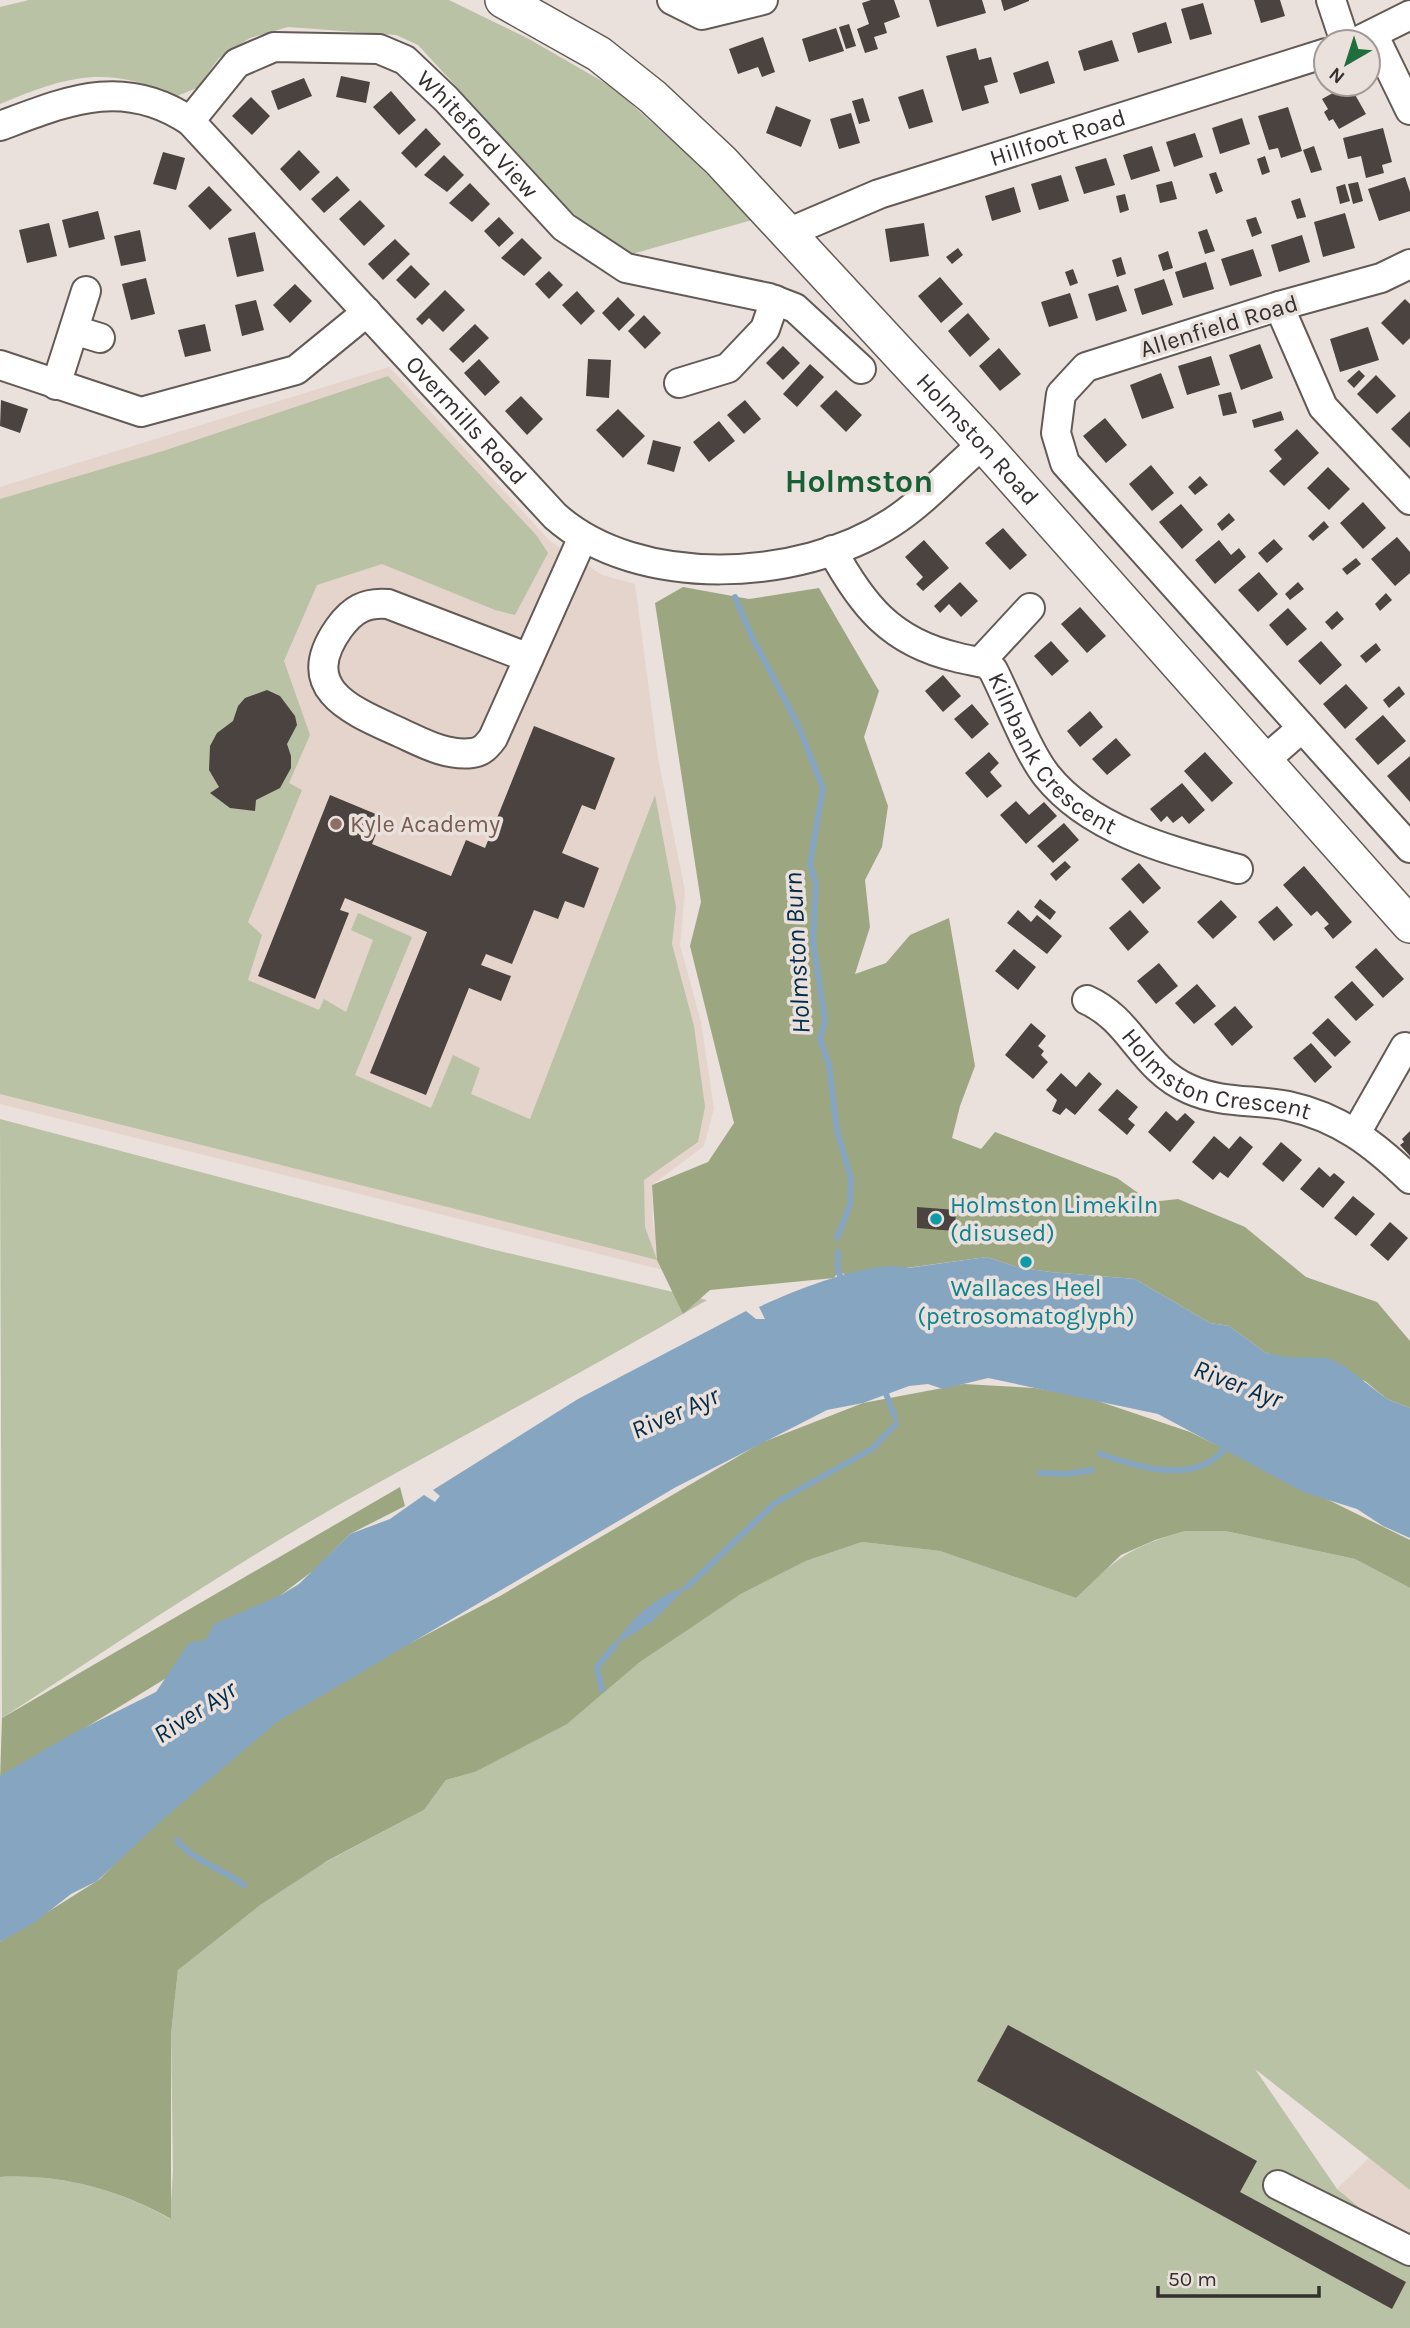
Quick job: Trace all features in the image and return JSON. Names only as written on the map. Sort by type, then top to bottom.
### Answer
[{"type":"main road","name":"Holmston Road","points":[[503,0],[598,54],[653,97],[790,232],[983,444],[1410,925]]},
{"type":"street","points":[[672,0],[702,15],[763,0]]},
{"type":"street","points":[[1331,0],[1340,28]]},
{"type":"street","points":[[1382,29],[1410,15]]},
{"type":"street","name":"Whiteford View","points":[[190,121],[237,63],[274,47],[379,49],[405,60],[446,99],[564,227],[626,268],[775,300],[795,308],[861,369]]},
{"type":"street","name":"Hillfoot Road","points":[[790,232],[879,194],[1312,57]]},
{"type":"street","points":[[1382,66],[1410,110]]},
{"type":"street","name":"Overmills Road","points":[[0,126],[60,103],[93,95],[129,97],[162,107],[190,121],[555,516],[583,537],[617,552],[727,572],[788,564],[832,550],[892,523],[983,444]]},
{"type":"street","name":"Allenfield Road","points":[[1056,418],[1061,394],[1086,367],[1279,306],[1381,278],[1410,264]]},
{"type":"street","points":[[56,386],[87,334],[86,291]]},
{"type":"street","points":[[679,383],[728,368],[765,329],[775,300]]},
{"type":"street","points":[[1279,306],[1323,407],[1410,500]]},
{"type":"street","points":[[0,365],[56,386],[141,412],[296,370],[368,312]]},
{"type":"street","name":"Holmston Road","points":[[1056,418],[1056,433],[1065,463],[1410,848]]},
{"type":"street","points":[[528,658],[388,604],[372,603],[350,613],[335,634],[324,660],[327,686],[342,705],[442,751],[473,753],[484,749],[493,738],[583,537]]},
{"type":"street","name":"Kilnbank Crescent","points":[[832,550],[854,590],[870,611],[886,624],[924,646],[980,662],[993,670],[1046,775],[1070,798],[1100,818],[1159,847],[1238,869]]},
{"type":"street","points":[[980,662],[1030,608]]},
{"type":"street","points":[[1265,760],[1302,728]]},
{"type":"street","name":"Holmston Crescent","points":[[1087,999],[1108,1009],[1159,1073],[1190,1090],[1238,1103],[1288,1106],[1339,1122],[1374,1143],[1410,1179]]},
{"type":"street","points":[[1356,1133],[1405,1047]]},
{"type":"street","points":[[1278,2185],[1410,2251]]},
{"type":"shaded area","name":"Kyle Academy","points":[[389,367],[550,541],[602,575],[635,584],[658,758],[685,891],[680,945],[701,1022],[714,1108],[704,1146],[652,1185],[653,1225],[671,1272],[0,1104],[0,487]]},
{"type":"shaded area","points":[[1410,2131],[1410,2248],[1337,2189],[1369,2158]]},
{"type":"green space","points":[[29,0],[449,0],[529,39],[612,87],[686,153],[752,220],[625,256],[615,252],[570,210],[418,45],[396,35],[288,27],[250,38],[219,58],[197,88],[177,96],[152,86],[108,77],[47,86],[0,104],[0,7]]},
{"type":"green space","name":"Kyle Academy","points":[[388,376],[537,536],[548,553],[515,615],[495,610],[382,564],[317,585],[284,661],[310,735],[289,783],[302,790],[248,922],[262,935],[248,980],[319,1010],[324,999],[346,1012],[373,940],[351,930],[358,913],[412,937],[355,1075],[431,1108],[453,1055],[480,1068],[471,1094],[530,1119],[655,795],[676,907],[672,944],[694,1026],[705,1107],[698,1142],[644,1180],[645,1227],[657,1260],[0,1094],[0,499],[163,451]]},
{"type":"green space","points":[[683,587],[749,599],[819,588],[879,691],[864,737],[888,806],[882,847],[865,880],[870,927],[855,974],[886,963],[910,935],[949,918],[975,1066],[960,1106],[952,1138],[981,1149],[995,1132],[1117,1178],[1151,1202],[1178,1199],[1245,1227],[1306,1277],[1377,1302],[1410,1341],[1410,1408],[1387,1399],[1365,1381],[1266,1353],[1229,1326],[1210,1323],[1135,1279],[1050,1272],[1017,1267],[987,1257],[847,1276],[839,1271],[834,1278],[710,1290],[683,1314],[657,1260],[652,1185],[708,1162],[734,1123],[690,946],[701,902],[655,603]]},
{"type":"green space","points":[[0,1119],[491,1249],[707,1300],[299,1528],[170,1608],[2,1718]]},
{"type":"green space","points":[[964,1384],[1035,1388],[1089,1398],[1190,1432],[1410,1540],[1410,1588],[1355,1559],[1225,1531],[1185,1531],[1155,1540],[1121,1555],[1076,1598],[940,1551],[862,1542],[806,1561],[741,1594],[640,1662],[567,1724],[475,1772],[446,1780],[424,1810],[327,1861],[260,1905],[178,1970],[171,2034],[171,2219],[130,2199],[88,2186],[45,2178],[0,2177],[0,1942],[100,1879],[243,1731],[500,1596],[761,1443],[863,1403]]},
{"type":"green space","points":[[400,1487],[405,1506],[350,1534],[314,1570],[281,1595],[206,1640],[168,1677],[0,1780],[2,1718]]},
{"type":"green space","points":[[1185,1531],[1225,1531],[1355,1559],[1410,1588],[1410,2190],[1255,2069],[1337,2189],[1410,2249],[1410,2328],[0,2328],[0,2177],[45,2178],[88,2186],[130,2199],[170,2219],[173,2170],[171,2034],[178,1970],[260,1897],[424,1810],[446,1780],[475,1772],[570,1721],[640,1662],[694,1625],[741,1594],[806,1561],[862,1542],[940,1551],[1076,1598],[1125,1556],[1150,1543]]},
{"type":"water","name":"River Ayr","points":[[987,1257],[1017,1267],[1050,1272],[1135,1279],[1210,1323],[1229,1326],[1266,1353],[1286,1357],[1328,1358],[1344,1366],[1387,1399],[1410,1408],[1410,1538],[1383,1526],[1357,1509],[1303,1492],[1158,1414],[988,1378],[943,1389],[928,1384],[909,1386],[863,1403],[827,1410],[676,1487],[277,1722],[161,1821],[97,1881],[71,1894],[34,1923],[0,1942],[0,1776],[70,1735],[156,1692],[189,1643],[206,1640],[214,1624],[281,1595],[299,1584],[350,1534],[390,1519],[424,1495],[435,1502],[440,1496],[433,1490],[578,1399],[746,1311],[756,1319],[765,1319],[759,1307],[812,1285],[855,1272]]},
{"type":"water","points":[[687,1587],[652,1622],[615,1645],[627,1627],[645,1609],[666,1595]]},
{"type":"building","points":[[871,0],[894,0],[900,17],[884,23],[887,33],[874,37],[878,49],[865,53],[857,29],[869,24],[862,3]]},
{"type":"building","points":[[929,0],[982,0],[986,13],[937,27]]},
{"type":"building","points":[[1001,0],[1029,0],[1029,1],[1004,11]]},
{"type":"building","points":[[1254,0],[1280,0],[1285,16],[1261,23]]},
{"type":"building","points":[[1203,3],[1212,34],[1190,40],[1181,9]]},
{"type":"building","points":[[1166,22],[1172,43],[1138,53],[1132,33]]},
{"type":"building","points":[[849,24],[856,46],[846,49],[839,27]]},
{"type":"building","points":[[836,28],[844,51],[809,62],[802,39]]},
{"type":"building","points":[[763,37],[775,72],[762,77],[758,67],[738,74],[729,49]]},
{"type":"building","points":[[1112,40],[1119,61],[1084,71],[1078,51]]},
{"type":"building","points":[[976,48],[979,60],[991,57],[998,82],[984,86],[989,103],[962,111],[946,56]]},
{"type":"building","points":[[1048,61],[1055,83],[1020,94],[1013,73]]},
{"type":"building","points":[[341,76],[370,82],[366,103],[336,97]]},
{"type":"building","points":[[304,78],[312,96],[278,110],[271,91]]},
{"type":"building","points":[[923,89],[933,122],[909,129],[898,97]]},
{"type":"building","points":[[391,91],[416,120],[399,135],[373,107]]},
{"type":"building","points":[[251,97],[270,116],[252,135],[232,116]]},
{"type":"building","points":[[863,98],[870,121],[859,124],[852,101]]},
{"type":"building","points":[[1357,98],[1366,114],[1339,129],[1333,119],[1329,121],[1324,112],[1328,109],[1322,99]]},
{"type":"building","points":[[776,106],[811,120],[801,147],[766,133]]},
{"type":"building","points":[[1288,107],[1302,151],[1281,158],[1278,148],[1269,150],[1258,116]]},
{"type":"building","points":[[851,113],[860,143],[839,149],[830,119]]},
{"type":"building","points":[[1242,118],[1250,144],[1220,154],[1212,128]]},
{"type":"building","points":[[426,128],[441,144],[416,168],[401,153]]},
{"type":"building","points":[[1383,128],[1392,162],[1382,165],[1384,173],[1366,178],[1361,156],[1348,159],[1343,138]]},
{"type":"building","points":[[1195,133],[1203,157],[1174,167],[1166,142]]},
{"type":"building","points":[[1152,146],[1160,171],[1131,180],[1123,155]]},
{"type":"building","points":[[1314,146],[1322,170],[1311,173],[1303,150]]},
{"type":"building","points":[[299,150],[320,172],[300,191],[280,169]]},
{"type":"building","points":[[163,152],[185,158],[176,190],[153,184]]},
{"type":"building","points":[[444,155],[464,175],[447,192],[424,175]]},
{"type":"building","points":[[1265,156],[1270,172],[1262,175],[1257,159]]},
{"type":"building","points":[[1106,158],[1115,185],[1084,194],[1075,167]]},
{"type":"building","points":[[1216,172],[1223,191],[1216,194],[1209,174]]},
{"type":"building","points":[[1061,175],[1069,201],[1039,210],[1031,184]]},
{"type":"building","points":[[337,176],[350,190],[324,213],[311,199]]},
{"type":"building","points":[[1405,177],[1410,192],[1410,211],[1379,221],[1368,189]]},
{"type":"building","points":[[1172,181],[1177,199],[1160,203],[1156,185]]},
{"type":"building","points":[[1358,182],[1363,201],[1353,204],[1348,184]]},
{"type":"building","points":[[470,183],[490,204],[472,222],[449,203]]},
{"type":"building","points":[[1345,184],[1350,201],[1340,204],[1336,187]]},
{"type":"building","points":[[209,186],[232,210],[210,230],[188,206]]},
{"type":"building","points":[[1014,187],[1021,212],[992,221],[985,196]]},
{"type":"building","points":[[1125,194],[1129,210],[1120,213],[1116,196]]},
{"type":"building","points":[[1300,198],[1306,217],[1297,219],[1291,201]]},
{"type":"building","points":[[360,200],[385,226],[364,246],[339,219]]},
{"type":"building","points":[[98,211],[105,239],[69,248],[62,220]]},
{"type":"building","points":[[1345,213],[1355,248],[1323,257],[1314,222]]},
{"type":"building","points":[[499,217],[514,233],[499,247],[484,231]]},
{"type":"building","points":[[1256,217],[1262,233],[1252,237],[1246,220]]},
{"type":"building","points":[[49,223],[57,256],[27,263],[19,230]]},
{"type":"building","points":[[924,223],[929,256],[890,262],[885,229]]},
{"type":"building","points":[[1207,229],[1215,251],[1205,254],[1198,232]]},
{"type":"building","points":[[140,230],[146,261],[121,266],[114,236]]},
{"type":"building","points":[[255,232],[264,271],[237,277],[228,238]]},
{"type":"building","points":[[1302,235],[1310,262],[1279,272],[1271,245]]},
{"type":"building","points":[[522,238],[542,258],[524,276],[501,258]]},
{"type":"building","points":[[395,239],[410,254],[383,280],[368,264]]},
{"type":"building","points":[[958,248],[963,255],[952,264],[946,257]]},
{"type":"building","points":[[1253,249],[1262,276],[1230,286],[1221,259]]},
{"type":"building","points":[[1168,251],[1173,268],[1163,271],[1158,255]]},
{"type":"building","points":[[1121,257],[1126,274],[1117,277],[1112,260]]},
{"type":"building","points":[[1206,262],[1214,289],[1183,298],[1175,272]]},
{"type":"building","points":[[411,265],[430,284],[415,299],[396,280]]},
{"type":"building","points":[[1073,269],[1078,283],[1070,286],[1065,272]]},
{"type":"building","points":[[549,271],[563,285],[549,299],[535,284]]},
{"type":"building","points":[[940,277],[963,304],[941,323],[918,296]]},
{"type":"building","points":[[146,278],[155,314],[131,320],[122,284]]},
{"type":"building","points":[[1164,279],[1173,305],[1142,315],[1134,289]]},
{"type":"building","points":[[295,284],[312,301],[290,323],[273,305]]},
{"type":"building","points":[[1118,285],[1127,311],[1096,321],[1088,294]]},
{"type":"building","points":[[445,290],[465,310],[443,332],[429,318],[422,325],[416,319]]},
{"type":"building","points":[[577,291],[595,311],[581,325],[562,305]]},
{"type":"building","points":[[1070,293],[1078,318],[1049,327],[1041,302]]},
{"type":"building","points":[[618,297],[635,315],[619,331],[602,313]]},
{"type":"building","points":[[1405,299],[1410,304],[1410,338],[1403,345],[1381,323]]},
{"type":"building","points":[[256,300],[264,330],[242,336],[235,305]]},
{"type":"building","points":[[968,313],[990,339],[970,357],[948,331]]},
{"type":"building","points":[[644,315],[661,333],[645,349],[628,331]]},
{"type":"building","points":[[205,324],[211,351],[185,357],[178,330]]},
{"type":"building","points":[[475,324],[489,338],[463,363],[449,349]]},
{"type":"building","points":[[1368,327],[1379,360],[1340,372],[1330,339]]},
{"type":"building","points":[[1260,344],[1273,378],[1241,390],[1229,355]]},
{"type":"building","points":[[783,346],[800,363],[783,380],[766,363]]},
{"type":"building","points":[[999,348],[1021,374],[1000,391],[979,366]]},
{"type":"building","points":[[1211,356],[1220,385],[1187,395],[1178,366]]},
{"type":"building","points":[[479,359],[500,382],[485,396],[464,373]]},
{"type":"building","points":[[588,359],[611,360],[609,398],[586,396]]},
{"type":"building","points":[[810,364],[824,377],[797,407],[783,394]]},
{"type":"building","points":[[1359,370],[1365,376],[1354,388],[1347,381]]},
{"type":"building","points":[[1161,373],[1174,408],[1142,419],[1130,385]]},
{"type":"building","points":[[1376,375],[1396,396],[1377,414],[1357,394]]},
{"type":"building","points":[[836,390],[862,415],[846,432],[820,406]]},
{"type":"building","points":[[1231,392],[1237,413],[1223,416],[1218,395]]},
{"type":"building","points":[[521,396],[543,419],[527,435],[505,411]]},
{"type":"building","points":[[1,400],[28,409],[20,433],[0,426]]},
{"type":"building","points":[[745,400],[761,419],[744,434],[727,415]]},
{"type":"building","points":[[618,409],[645,436],[623,458],[596,430]]},
{"type":"building","points":[[1281,411],[1284,420],[1254,428],[1252,420]]},
{"type":"building","points":[[1410,411],[1410,448],[1391,429]]},
{"type":"building","points":[[1105,418],[1127,445],[1106,463],[1083,436]]},
{"type":"building","points":[[719,421],[735,441],[709,462],[693,442]]},
{"type":"building","points":[[1297,429],[1319,453],[1284,486],[1269,471],[1282,459],[1274,450]]},
{"type":"building","points":[[653,440],[681,447],[674,472],[647,464]]},
{"type":"building","points":[[1151,465],[1174,493],[1152,511],[1129,484]]},
{"type":"building","points":[[1328,467],[1350,489],[1329,510],[1307,488]]},
{"type":"building","points":[[1200,476],[1208,485],[1195,495],[1188,487]]},
{"type":"building","points":[[1363,502],[1386,528],[1363,549],[1340,523]]},
{"type":"building","points":[[1181,504],[1203,530],[1182,549],[1159,522]]},
{"type":"building","points":[[1229,513],[1235,520],[1222,531],[1217,524]]},
{"type":"building","points":[[1324,521],[1329,527],[1313,541],[1308,536]]},
{"type":"building","points":[[1003,528],[1027,555],[1010,570],[985,543]]},
{"type":"building","points":[[1397,537],[1410,552],[1410,573],[1395,586],[1371,559]]},
{"type":"building","points":[[1274,539],[1283,549],[1267,563],[1258,553]]},
{"type":"building","points":[[924,540],[949,568],[923,591],[916,584],[923,577],[905,557]]},
{"type":"building","points":[[1219,540],[1231,555],[1239,548],[1246,557],[1215,584],[1195,560]]},
{"type":"building","points":[[1356,558],[1361,564],[1347,575],[1342,569]]},
{"type":"building","points":[[1259,572],[1278,594],[1258,612],[1238,590]]},
{"type":"building","points":[[960,582],[978,601],[961,617],[949,604],[940,613],[934,606]]},
{"type":"building","points":[[1298,582],[1304,589],[1290,600],[1285,594]]},
{"type":"building","points":[[1386,593],[1392,600],[1380,611],[1375,604]]},
{"type":"building","points":[[1080,607],[1106,636],[1087,653],[1061,624]]},
{"type":"building","points":[[1288,608],[1307,629],[1287,646],[1269,625]]},
{"type":"building","points":[[1337,611],[1344,619],[1332,630],[1325,622]]},
{"type":"building","points":[[1051,641],[1069,661],[1052,676],[1034,656]]},
{"type":"building","points":[[1321,641],[1342,665],[1320,685],[1298,661]]},
{"type":"building","points":[[1376,643],[1381,650],[1366,663],[1360,656]]},
{"type":"building","points":[[943,675],[961,696],[943,712],[925,691]]},
{"type":"building","points":[[1346,684],[1368,708],[1345,729],[1323,704]]},
{"type":"building","points":[[1399,686],[1405,694],[1389,708],[1383,700]]},
{"type":"building","name":"Kyle Academy","points":[[267,690],[280,696],[295,716],[297,725],[287,744],[291,768],[280,788],[256,800],[255,811],[230,808],[210,793],[219,787],[209,770],[210,746],[217,733],[233,721],[238,706],[245,698]]},
{"type":"building","points":[[972,704],[989,724],[972,739],[954,719]]},
{"type":"building","points":[[1090,711],[1103,727],[1080,747],[1067,731]]},
{"type":"building","points":[[1383,715],[1406,741],[1378,765],[1355,739]]},
{"type":"building","name":"Kyle Academy","points":[[534,726],[615,758],[595,810],[582,805],[562,853],[599,868],[584,908],[565,901],[558,919],[534,910],[512,964],[486,954],[481,965],[511,976],[501,1001],[469,988],[426,1095],[370,1073],[427,932],[345,898],[340,910],[349,913],[315,999],[258,976],[330,795],[383,817],[372,844],[451,876],[466,840],[485,848]]},
{"type":"building","points":[[1116,738],[1131,755],[1107,775],[1092,759]]},
{"type":"building","points":[[989,752],[999,763],[990,772],[1002,786],[987,798],[965,773]]},
{"type":"building","points":[[1205,752],[1233,783],[1212,802],[1184,771]]},
{"type":"building","points":[[1410,756],[1410,802],[1387,776]]},
{"type":"building","points":[[1182,783],[1205,810],[1189,824],[1182,816],[1173,823],[1167,816],[1161,822],[1150,809]]},
{"type":"building","points":[[1016,801],[1029,815],[1044,802],[1057,816],[1026,844],[1000,815]]},
{"type":"building","points":[[1064,823],[1079,840],[1053,863],[1037,846]]},
{"type":"building","points":[[1065,861],[1071,867],[1056,881],[1050,874]]},
{"type":"building","points":[[1139,863],[1161,888],[1143,904],[1121,879]]},
{"type":"building","points":[[1304,866],[1352,922],[1333,939],[1324,928],[1329,924],[1317,911],[1311,916],[1283,885]]},
{"type":"building","points":[[1040,899],[1056,912],[1050,920],[1034,907]]},
{"type":"building","points":[[1221,900],[1237,917],[1213,939],[1197,922]]},
{"type":"building","points":[[1277,906],[1293,925],[1274,941],[1258,922]]},
{"type":"building","points":[[1018,910],[1031,922],[1037,915],[1062,936],[1047,954],[1007,923]]},
{"type":"building","points":[[1130,910],[1149,932],[1128,951],[1109,928]]},
{"type":"building","points":[[1376,948],[1404,979],[1383,998],[1355,967]]},
{"type":"building","points":[[1014,949],[1036,967],[1018,990],[995,971]]},
{"type":"building","points":[[1159,963],[1178,986],[1156,1004],[1137,981]]},
{"type":"building","points":[[1352,981],[1374,1005],[1356,1021],[1334,997]]},
{"type":"building","points":[[1197,984],[1216,1006],[1194,1024],[1175,1003]]},
{"type":"building","points":[[1235,1006],[1253,1027],[1232,1046],[1214,1024]]},
{"type":"building","points":[[1328,1018],[1351,1042],[1335,1057],[1312,1033]]},
{"type":"building","points":[[1031,1023],[1046,1036],[1038,1046],[1044,1051],[1041,1055],[1048,1062],[1033,1079],[1005,1055]]},
{"type":"building","points":[[1311,1043],[1332,1067],[1315,1083],[1293,1058]]},
{"type":"building","points":[[1089,1072],[1102,1084],[1075,1115],[1066,1108],[1060,1115],[1052,1111],[1057,1100],[1046,1090],[1061,1073],[1076,1087]]},
{"type":"building","points":[[1117,1089],[1138,1107],[1128,1119],[1135,1125],[1127,1135],[1098,1110]]},
{"type":"building","points":[[1166,1111],[1177,1121],[1185,1113],[1195,1122],[1170,1152],[1148,1132]]},
{"type":"building","points":[[1410,1131],[1410,1156],[1400,1145]]},
{"type":"building","points":[[1214,1136],[1229,1149],[1240,1136],[1253,1147],[1228,1178],[1220,1172],[1213,1180],[1192,1162]]},
{"type":"building","points":[[1281,1142],[1302,1160],[1283,1182],[1262,1164]]},
{"type":"building","points":[[1319,1167],[1330,1177],[1334,1173],[1345,1182],[1323,1208],[1300,1189]]},
{"type":"building","points":[[1353,1196],[1375,1214],[1356,1236],[1334,1218]]},
{"type":"building","name":"Holmston Limekiln (disused)","points":[[917,1207],[956,1210],[955,1231],[917,1228]]},
{"type":"building","points":[[1390,1222],[1408,1238],[1388,1261],[1370,1245]]},
{"type":"building","points":[[1008,2025],[1257,2161],[1240,2192],[1406,2282],[1392,2309],[977,2081]]},
{"type":"waterway","name":"Holmston Burn","points":[[735,597],[751,635],[798,725],[823,788],[810,864],[816,884],[813,941],[825,1021],[820,1039],[829,1065],[837,1131],[851,1178],[850,1205],[837,1238]]},
{"type":"waterway","points":[[838,1252],[838,1271],[844,1284]]},
{"type":"waterway","points":[[883,1386],[895,1417]]},
{"type":"waterway","points":[[687,1587],[775,1503],[872,1449],[896,1424]]},
{"type":"waterway","points":[[1100,1454],[1148,1468],[1181,1470],[1211,1461],[1224,1450]]},
{"type":"waterway","points":[[1040,1473],[1067,1474],[1092,1470]]},
{"type":"waterway","points":[[602,1690],[597,1667],[615,1645]]},
{"type":"waterway","points":[[177,1840],[190,1853],[244,1885]]},
{"type":"place","name":"Kyle Academy","points":[[336,824]]},
{"type":"place","name":"Holmston Limekiln (disused)","points":[[936,1219]]},
{"type":"place","name":"Wallaces Heel (petrosomatoglyph)","points":[[1026,1262]]},
{"type":"district","name":"Holmston","points":[[859,481]]}]
